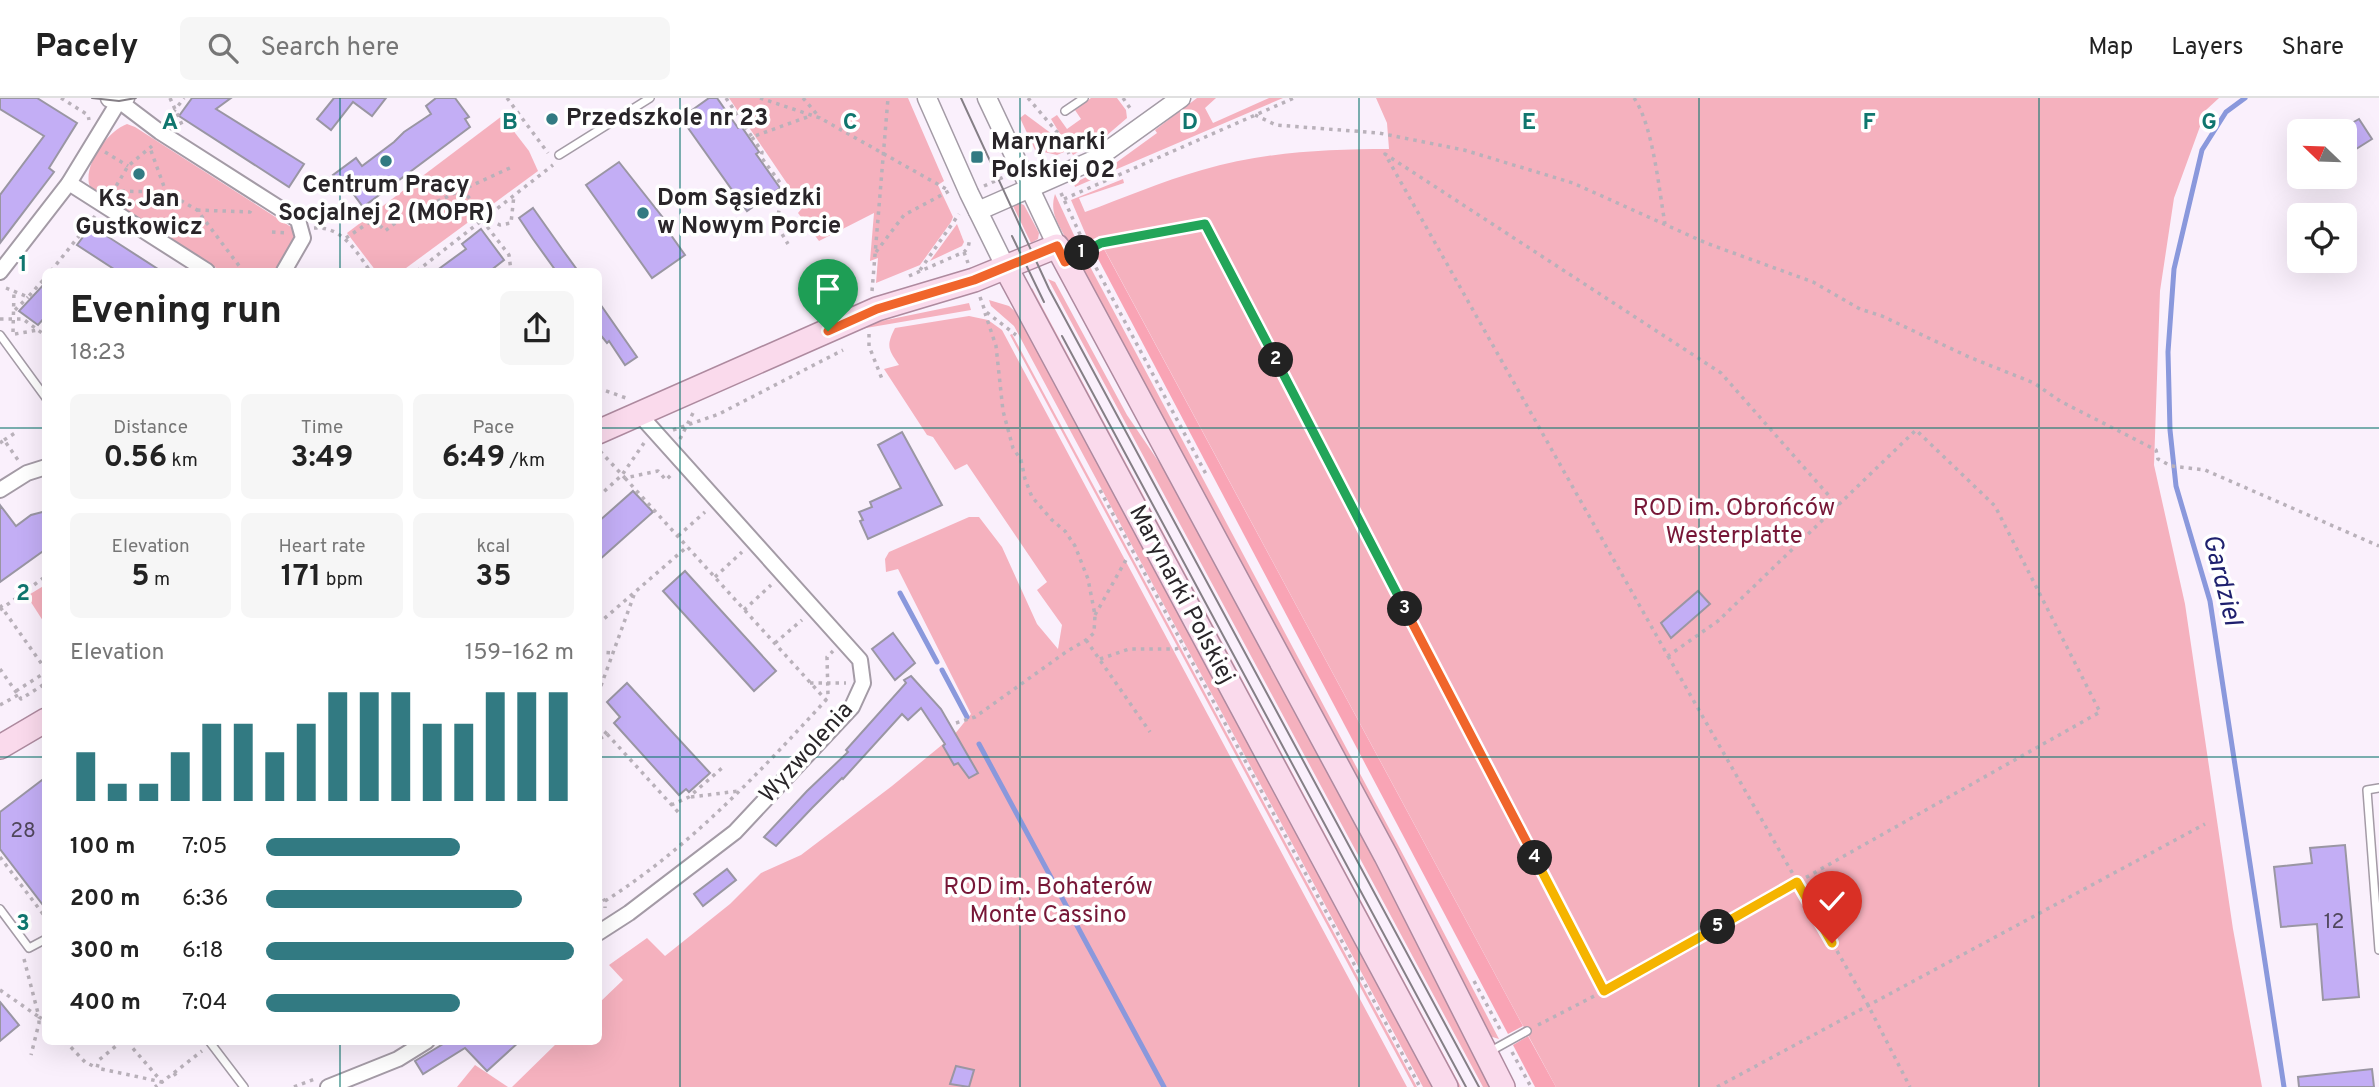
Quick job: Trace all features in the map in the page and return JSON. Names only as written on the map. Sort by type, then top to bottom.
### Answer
[{"type":"main road","points":[[602,429],[633,406],[877,309],[1006,268],[1061,254],[1379,844],[1503,1087]]},
{"type":"main road","name":"Marynarki Polskiej","points":[[1006,268],[1446,1087]]},
{"type":"main road","points":[[0,747],[42,722]]},
{"type":"street","name":"Marynarki Polskiej","points":[[927,98],[969,193],[969,212],[1006,268]]},
{"type":"street","points":[[987,98],[1061,254]]},
{"type":"street","points":[[969,212],[1096,159],[1181,98]]},
{"type":"street","points":[[0,272],[69,183],[118,99],[160,132],[298,220],[303,238],[286,268]]},
{"type":"street","points":[[69,183],[202,268]]},
{"type":"street","name":"Wyzwolenia","points":[[602,930],[735,832],[852,706],[863,683],[860,660],[678,459],[649,437],[633,406]]},
{"type":"street","points":[[0,490],[27,473],[42,468]]},
{"type":"street","points":[[328,1087],[398,1059],[421,1045]]},
{"type":"lane","points":[[559,155],[650,98]]},
{"type":"lane","points":[[1065,111],[1084,98]]},
{"type":"lane","points":[[1061,254],[1101,243]]},
{"type":"lane","points":[[0,335],[42,393]]},
{"type":"lane","points":[[2379,788],[2367,790],[2379,950]]},
{"type":"lane","points":[[0,909],[29,948],[42,941]]},
{"type":"lane","points":[[1486,1054],[1527,1031]]},
{"type":"lane","points":[[209,1045],[243,1087]]},
{"type":"path","points":[[70,103],[73,98]]},
{"type":"path","points":[[170,98],[175,108],[184,98]]},
{"type":"path","points":[[420,268],[556,163],[507,98]]},
{"type":"path","points":[[726,98],[762,152],[761,157],[784,188],[776,224],[788,244]]},
{"type":"path","points":[[760,98],[820,118],[941,185],[950,192],[953,200],[1020,170]]},
{"type":"path","points":[[803,98],[820,118]]},
{"type":"path","points":[[872,292],[888,98]]},
{"type":"path","points":[[1028,98],[1063,139],[1072,159]]},
{"type":"path","points":[[1123,98],[1130,107]]},
{"type":"path","points":[[1064,199],[1294,98]]},
{"type":"path","points":[[1634,98],[1639,105],[1650,142],[1665,223]]},
{"type":"path","points":[[752,137],[812,115]]},
{"type":"path","points":[[1255,116],[1276,125],[1379,133],[1464,150],[1573,183],[1706,243],[1814,282],[1860,309],[1882,316],[1969,357],[2034,383],[2060,401],[2156,450],[2158,459],[2174,466],[2205,470],[2379,546]]},
{"type":"path","points":[[166,192],[150,148],[128,166],[113,191],[166,192],[197,210],[241,268]]},
{"type":"path","points":[[1838,506],[1721,373],[1385,154],[1868,1004],[1910,1087]]},
{"type":"path","points":[[346,238],[374,219],[385,231],[403,217],[512,167]]},
{"type":"path","points":[[463,189],[509,255],[511,268]]},
{"type":"path","points":[[876,252],[904,215],[950,192]]},
{"type":"path","points":[[484,219],[500,225],[511,223],[514,195]]},
{"type":"path","points":[[197,210],[250,212],[260,196]]},
{"type":"path","points":[[919,272],[969,212]]},
{"type":"path","points":[[53,268],[93,218]]},
{"type":"path","points":[[1101,243],[1205,224],[1604,991]]},
{"type":"path","points":[[312,229],[322,228],[346,238],[368,268]]},
{"type":"path","points":[[14,312],[42,281]]},
{"type":"path","points":[[0,285],[28,296]]},
{"type":"path","points":[[13,353],[14,292]]},
{"type":"path","points":[[956,723],[975,717],[1094,633],[1095,615],[1088,579],[1075,546],[1065,531],[1032,496],[1021,460],[1013,448],[1003,411],[996,346],[985,311]]},
{"type":"path","points":[[0,319],[23,319],[42,333]]},
{"type":"path","points":[[1007,327],[1015,332],[1021,344]]},
{"type":"path","points":[[13,335],[38,330]]},
{"type":"path","points":[[869,330],[869,346],[882,379]]},
{"type":"path","points":[[602,494],[624,476],[649,437],[719,414],[843,350]]},
{"type":"path","points":[[602,390],[633,406]]},
{"type":"path","points":[[624,476],[658,471],[666,480],[678,459],[687,425],[695,408]]},
{"type":"path","points":[[1527,1031],[1604,991],[2100,712],[1995,506],[1916,430],[1718,621],[1668,656]]},
{"type":"path","points":[[18,431],[2,442],[27,473]]},
{"type":"path","points":[[602,454],[825,700]]},
{"type":"path","points":[[1099,489],[1420,1087]]},
{"type":"path","points":[[678,536],[716,501]]},
{"type":"path","points":[[715,577],[753,542]]},
{"type":"path","points":[[602,621],[688,546]]},
{"type":"path","points":[[1095,615],[1127,558]]},
{"type":"path","points":[[744,610],[783,575]]},
{"type":"path","points":[[42,579],[1,608],[42,665]]},
{"type":"path","points":[[602,683],[634,593]]},
{"type":"path","points":[[775,643],[814,609]]},
{"type":"path","points":[[1087,640],[1150,732]]},
{"type":"path","points":[[602,916],[605,901],[697,832],[742,790],[825,700],[828,696],[827,657],[842,641]]},
{"type":"path","points":[[1100,660],[1129,649],[1176,649],[1183,646]]},
{"type":"path","points":[[602,652],[613,653]]},
{"type":"path","points":[[0,669],[21,699],[42,686]]},
{"type":"path","points":[[0,705],[42,674]]},
{"type":"path","points":[[810,683],[863,683]]},
{"type":"path","points":[[602,730],[679,813]]},
{"type":"path","points":[[602,737],[607,734]]},
{"type":"path","points":[[671,805],[689,797],[722,768]]},
{"type":"path","points":[[689,797],[732,794],[742,790]]},
{"type":"path","points":[[1717,1087],[2205,824]]},
{"type":"path","points":[[0,857],[42,913]]},
{"type":"path","points":[[602,897],[605,901]]},
{"type":"path","points":[[22,954],[39,1023],[31,1055]]},
{"type":"path","points":[[0,990],[42,1019]]},
{"type":"path","points":[[69,1045],[85,1062],[97,1068],[162,1082]]},
{"type":"path","points":[[97,1068],[99,1060],[122,1045]]},
{"type":"path","points":[[130,1045],[162,1082]]},
{"type":"path","points":[[155,1087],[207,1045]]},
{"type":"path","points":[[174,1073],[179,1080]]},
{"type":"green space","points":[[729,98],[908,98],[944,181],[938,185],[953,217],[951,222],[920,265],[876,283],[878,258],[870,261],[874,213],[819,241],[798,213],[803,207]]},
{"type":"green space","points":[[1091,98],[1117,98],[1126,110],[1127,118],[1106,136],[1073,155],[1051,119],[1057,115],[1067,129],[1081,119],[1075,110]]},
{"type":"green space","points":[[1197,98],[1216,98],[1205,108],[1213,123],[1269,98],[1283,98],[1075,187],[1074,183],[1117,162],[1157,133],[1155,130]]},
{"type":"green space","name":"ROD im. Obrońców Westerplatte","points":[[1376,98],[2219,98],[2206,110],[2174,198],[2160,291],[2154,465],[2185,604],[2233,929],[2262,1087],[1556,1087],[1101,243],[1098,238],[1089,242],[1071,200],[1123,179],[1124,183],[1079,198],[1085,212],[1187,174],[1248,159],[1318,151],[1389,149],[1387,123]]},
{"type":"green space","points":[[1025,114],[1056,137],[1064,152],[1057,155],[1035,150],[1020,118]]},
{"type":"green space","points":[[502,116],[529,151],[538,171],[406,268],[374,268],[347,233]]},
{"type":"green space","points":[[127,124],[135,127],[291,227],[294,244],[280,268],[216,268],[90,187],[88,179],[93,160],[104,142]]},
{"type":"green space","points":[[1055,194],[1079,246],[1072,246],[1068,242],[1058,224],[1053,207]]},
{"type":"green space","points":[[1019,203],[1024,205],[1039,233],[1038,239],[1031,243],[1013,206]]},
{"type":"green space","points":[[957,224],[964,242],[962,246],[930,261]]},
{"type":"green space","points":[[1086,259],[1499,1039],[1489,1036],[1083,272]]},
{"type":"green space","points":[[1048,279],[1055,282],[1127,415],[1167,474],[1354,820],[1491,1087],[1483,1087]]},
{"type":"green space","points":[[1032,288],[1461,1087],[1456,1087],[1030,291]]},
{"type":"green space","points":[[989,300],[1009,306],[1018,314],[1434,1087],[1423,1087],[1014,326],[991,306]]},
{"type":"green space","points":[[969,303],[971,310],[866,328],[846,335],[867,324]]},
{"type":"green space","name":"ROD im. Bohaterów Monte Cassino","points":[[969,316],[988,320],[1002,330],[1407,1087],[512,1087],[555,1045],[602,1045],[602,1000],[623,980],[609,965],[647,938],[665,956],[730,904],[761,873],[801,855],[892,786],[954,735],[971,714],[898,569],[886,572],[885,559],[889,552],[969,517],[979,517],[1002,547],[1037,624],[1058,649],[1062,625],[1037,590],[1047,582],[967,464],[955,470],[933,437],[927,435],[884,369],[899,365],[890,347],[895,328]]},
{"type":"green space","points":[[1012,334],[1417,1087],[1414,1087],[1010,335]]},
{"type":"green space","points":[[42,587],[42,619],[27,596]]},
{"type":"green space","points":[[475,1065],[508,1087],[457,1087]]},
{"type":"shaded area","points":[[1104,249],[1523,1026],[1508,1034],[1095,253]]},
{"type":"shaded area","points":[[1528,1036],[1556,1087],[1535,1087],[1513,1045]]},
{"type":"building","points":[[0,98],[37,98],[77,123],[49,168],[54,172],[0,243],[0,195],[44,136],[0,109]]},
{"type":"building","points":[[192,98],[231,98],[216,109],[304,164],[289,187],[179,116]]},
{"type":"building","points":[[334,98],[386,98],[372,116],[353,102],[331,130],[317,119]]},
{"type":"building","points":[[436,98],[455,98],[469,117],[465,119],[470,127],[363,207],[349,188],[345,191],[333,175],[356,158],[362,166],[431,114],[426,106]]},
{"type":"building","points":[[709,98],[717,98],[738,128],[741,126],[759,152],[756,154],[780,188],[747,211],[681,118]]},
{"type":"building","points":[[2359,119],[2372,139],[2357,148]]},
{"type":"building","points":[[619,162],[664,219],[661,221],[685,255],[652,278],[586,185]]},
{"type":"building","points":[[533,208],[576,268],[554,268],[519,218]]},
{"type":"building","points":[[91,226],[156,268],[112,268],[77,245]]},
{"type":"building","points":[[481,229],[504,260],[494,268],[440,268],[466,249],[462,244]]},
{"type":"building","points":[[42,286],[42,320],[38,325],[19,311]]},
{"type":"building","points":[[602,307],[637,357],[625,365],[609,341],[607,343],[602,337]]},
{"type":"building","points":[[902,432],[942,505],[868,539],[859,512],[872,507],[870,502],[901,488],[878,445]]},
{"type":"building","points":[[633,491],[653,512],[602,557],[602,518]]},
{"type":"building","points":[[0,505],[16,526],[31,515],[42,512],[42,552],[0,582]]},
{"type":"building","points":[[685,571],[776,671],[754,691],[663,591]]},
{"type":"building","points":[[1698,591],[1710,604],[1671,638],[1661,623]]},
{"type":"building","points":[[893,633],[915,663],[895,680],[872,649]]},
{"type":"building","points":[[911,676],[941,709],[978,773],[969,778],[958,763],[954,765],[943,746],[945,744],[921,708],[908,720],[902,714],[843,779],[776,846],[764,837],[848,752],[846,750],[906,683],[904,680]]},
{"type":"building","points":[[627,683],[710,773],[689,792],[686,789],[679,795],[614,723],[620,717],[607,702]]},
{"type":"building","points":[[42,780],[42,904],[0,849],[0,812]]},
{"type":"building","points":[[2345,845],[2359,997],[2323,1000],[2317,924],[2281,927],[2274,867],[2312,863],[2310,848]]},
{"type":"building","points":[[727,869],[736,880],[703,906],[694,894]]},
{"type":"building","points":[[0,1002],[19,1025],[0,1041]]},
{"type":"building","points":[[441,1045],[516,1045],[487,1071],[465,1048],[423,1074],[415,1061]]},
{"type":"building","points":[[956,1066],[974,1070],[969,1087],[950,1084]]},
{"type":"building","points":[[2372,1069],[2374,1087],[2299,1087],[2298,1077]]},
{"type":"waterway","name":"Gardziel","points":[[2245,98],[2226,112],[2202,150],[2174,269],[2168,352],[2170,430],[2176,486],[2210,601],[2284,1087]]},
{"type":"waterway","points":[[900,593],[937,662]]},
{"type":"waterway","points":[[942,670],[967,717]]},
{"type":"waterway","points":[[979,744],[1164,1087]]},
{"type":"tram line","points":[[92,98],[119,101],[136,98]]},
{"type":"tram line","points":[[961,98],[1049,289],[1479,1087]]},
{"type":"tram line","points":[[1012,236],[1044,302]]},
{"type":"tram line","points":[[1062,336],[1466,1087]]},
{"type":"place","name":"Przedszkole nr 23","points":[[552,119]]},
{"type":"place","name":"Marynarki Polskiej 02","points":[[977,157]]},
{"type":"place","name":"Centrum Pracy Socjalnej 2 (MOPR)","points":[[386,161]]},
{"type":"place","name":"Ks. Jan Gustkowicz","points":[[139,174]]},
{"type":"place","name":"Dom Sąsiedzki w Nowym Porcie","points":[[643,213]]},
{"type":"route","points":[[828,331],[877,309],[974,280],[1057,246],[1065,262],[1101,243],[1205,224],[1604,991],[1797,882],[1832,943]]}]
